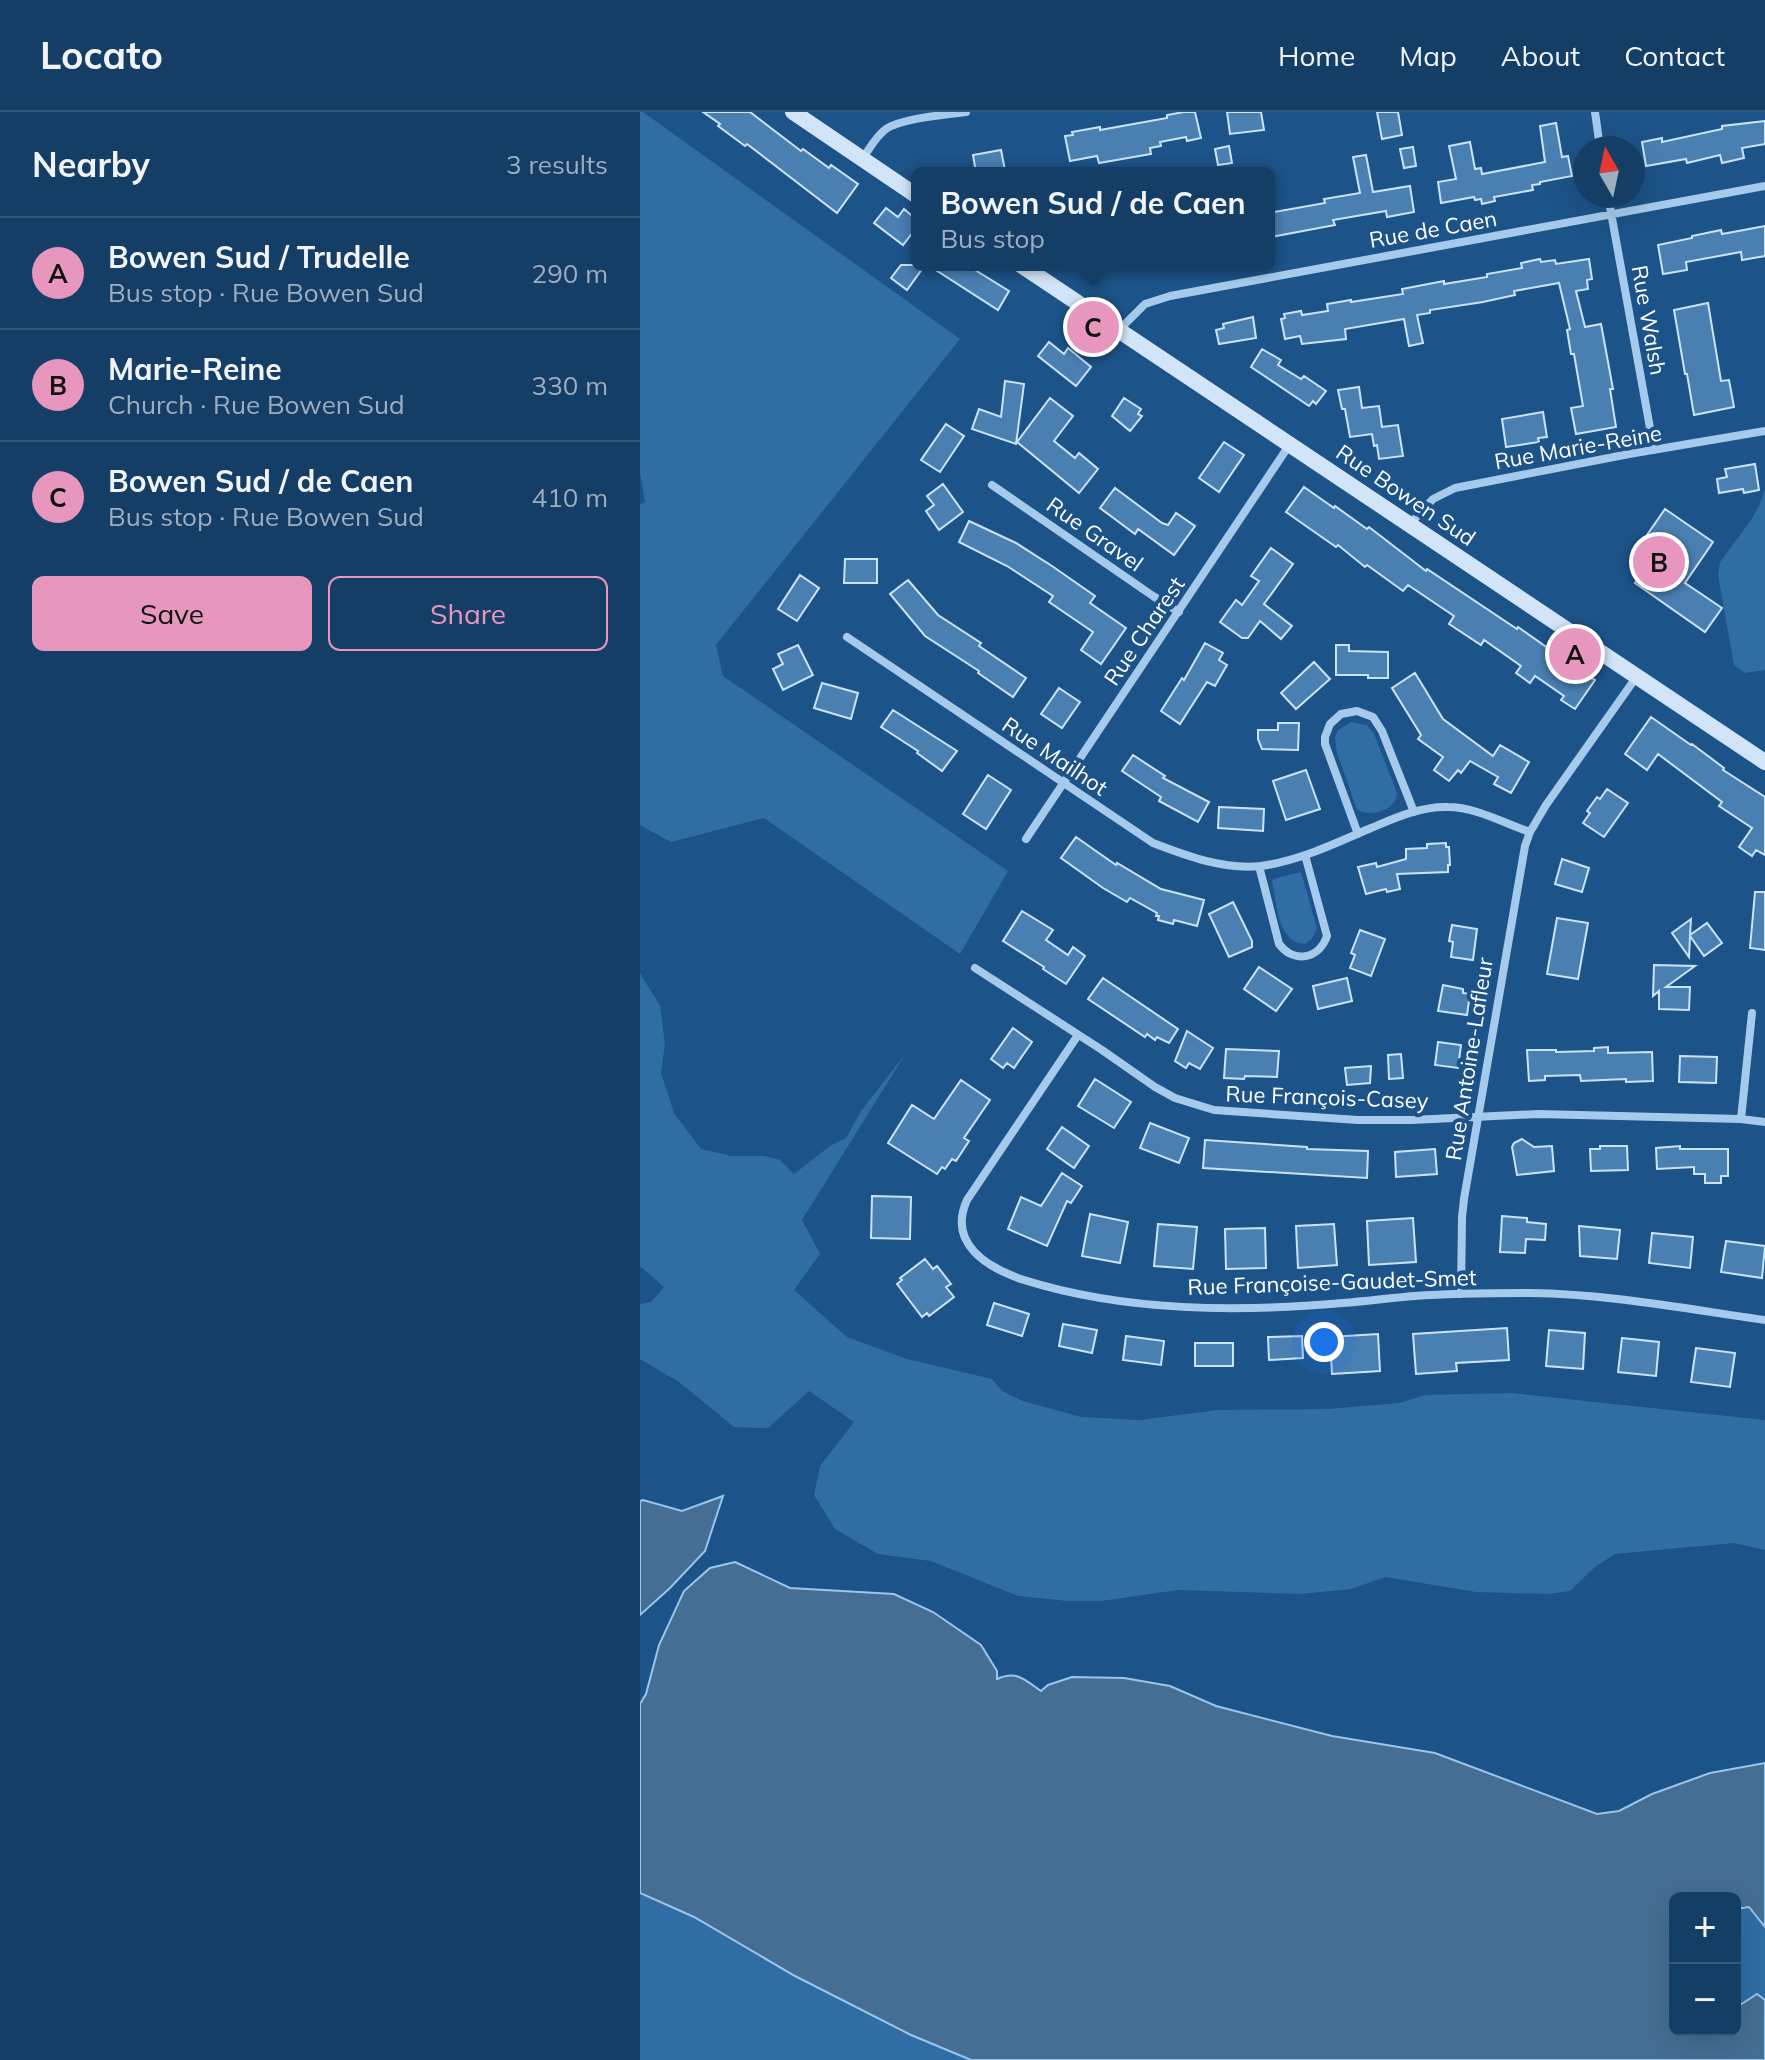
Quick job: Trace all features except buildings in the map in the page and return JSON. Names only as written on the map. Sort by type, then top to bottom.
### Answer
[{"type":"street","points":[[793,112],[911,192]]},
{"type":"street","points":[[862,159],[887,128],[964,112]]},
{"type":"street","points":[[1595,112],[1598,136]]},
{"type":"street","name":"Rue de Caen","points":[[1119,330],[1145,304],[1170,296],[1765,186]]},
{"type":"street","name":"Rue Walsh","points":[[1611,208],[1654,450]]},
{"type":"street","name":"Rue Bowen Sud","points":[[1030,271],[1765,762]]},
{"type":"street","name":"Rue Marie-Reine","points":[[1410,524],[1433,499],[1455,488],[1765,431]]},
{"type":"street","name":"Rue Charest","points":[[1026,839],[1290,443]]},
{"type":"street","name":"Rue Gravel","points":[[992,485],[1179,612]]},
{"type":"street","name":"Rue Mailhot","points":[[847,637],[1153,843],[1205,861],[1259,866],[1305,855],[1430,808],[1462,808],[1530,832]]},
{"type":"street","name":"Rue Antoine-Lafleur","points":[[1461,1294],[1462,1217],[1520,863],[1530,832],[1546,805],[1637,676]]},
{"type":"street","points":[[1358,834],[1325,744],[1330,724],[1341,714],[1357,711],[1379,723],[1414,812]]},
{"type":"street","points":[[1259,866],[1279,944],[1296,957],[1311,955],[1324,944],[1327,936],[1305,855]]},
{"type":"street","name":"Rue François-Casey","points":[[975,968],[1155,1087],[1175,1098],[1214,1110],[1358,1120],[1570,1115],[1765,1122]]},
{"type":"street","points":[[1741,1119],[1752,1013]]},
{"type":"street","name":"Rue Françoise-Gaudet-Smet","points":[[1078,1035],[961,1212],[967,1242],[977,1255],[1007,1274],[1058,1291],[1170,1306],[1273,1307],[1461,1294],[1564,1294],[1765,1320]]},
{"type":"shaded area","points":[[640,112],[960,339],[716,645],[723,676],[1008,871],[960,954],[764,818],[671,842],[640,825],[640,504],[645,502],[640,473]]},
{"type":"shaded area","points":[[1765,489],[1765,670],[1745,673],[1734,665],[1718,575],[1720,562],[1751,520]]},
{"type":"shaded area","points":[[1351,722],[1367,725],[1374,734],[1397,793],[1392,804],[1382,811],[1369,813],[1357,810],[1337,753],[1335,737],[1338,730]]},
{"type":"shaded area","points":[[1301,872],[1317,928],[1312,939],[1305,944],[1289,937],[1284,929],[1272,882],[1273,879]]},
{"type":"shaded area","points":[[640,973],[660,1006],[665,1044],[661,1073],[674,1113],[701,1149],[731,1156],[764,1156],[780,1160],[794,1174],[830,1146],[846,1138],[861,1111],[906,1053],[802,1220],[820,1254],[794,1290],[847,1337],[907,1359],[992,1379],[1002,1391],[1023,1401],[1081,1417],[1139,1420],[1218,1410],[1328,1409],[1399,1403],[1425,1395],[1511,1393],[1765,1420],[1765,1550],[1734,1543],[1615,1554],[1595,1567],[1570,1591],[1548,1594],[1476,1592],[1385,1577],[1351,1589],[1300,1594],[1178,1590],[1101,1601],[1018,1596],[931,1561],[878,1554],[835,1529],[814,1495],[820,1466],[854,1422],[809,1391],[768,1428],[734,1427],[679,1382],[640,1359],[640,1304],[651,1302],[664,1287],[640,1266]]},
{"type":"shaded area","points":[[723,1496],[705,1551],[640,1615],[640,1501],[682,1511]]},
{"type":"shaded area","points":[[735,1562],[790,1588],[894,1594],[933,1612],[981,1645],[997,1671],[997,1679],[1015,1676],[1041,1691],[1048,1685],[1072,1677],[1124,1678],[1170,1686],[1216,1706],[1332,1736],[1435,1753],[1597,1814],[1619,1811],[1652,1794],[1710,1773],[1765,1763],[1765,1927],[1749,1907],[1741,1908],[1741,1892],[1669,1892],[1669,2036],[1741,2036],[1741,2004],[1757,1994],[1765,2000],[1765,2060],[971,2060],[911,2035],[795,1976],[694,1917],[640,1893],[640,1704],[646,1694],[659,1645],[684,1591],[710,1568]]},
{"type":"shaded area","points":[[640,1893],[694,1917],[795,1976],[911,2035],[971,2060],[640,2060]]},
{"type":"shaded area","points":[[1749,1907],[1765,1927],[1765,2000],[1757,1994],[1741,2004],[1741,1964],[1741,1908]]},
{"type":"place","name":"Bowen Sud / de Caen","points":[[1093,327]]},
{"type":"place","name":"Marie-Reine","points":[[1659,562]]},
{"type":"place","name":"Bowen Sud / Trudelle","points":[[1575,654]]}]
